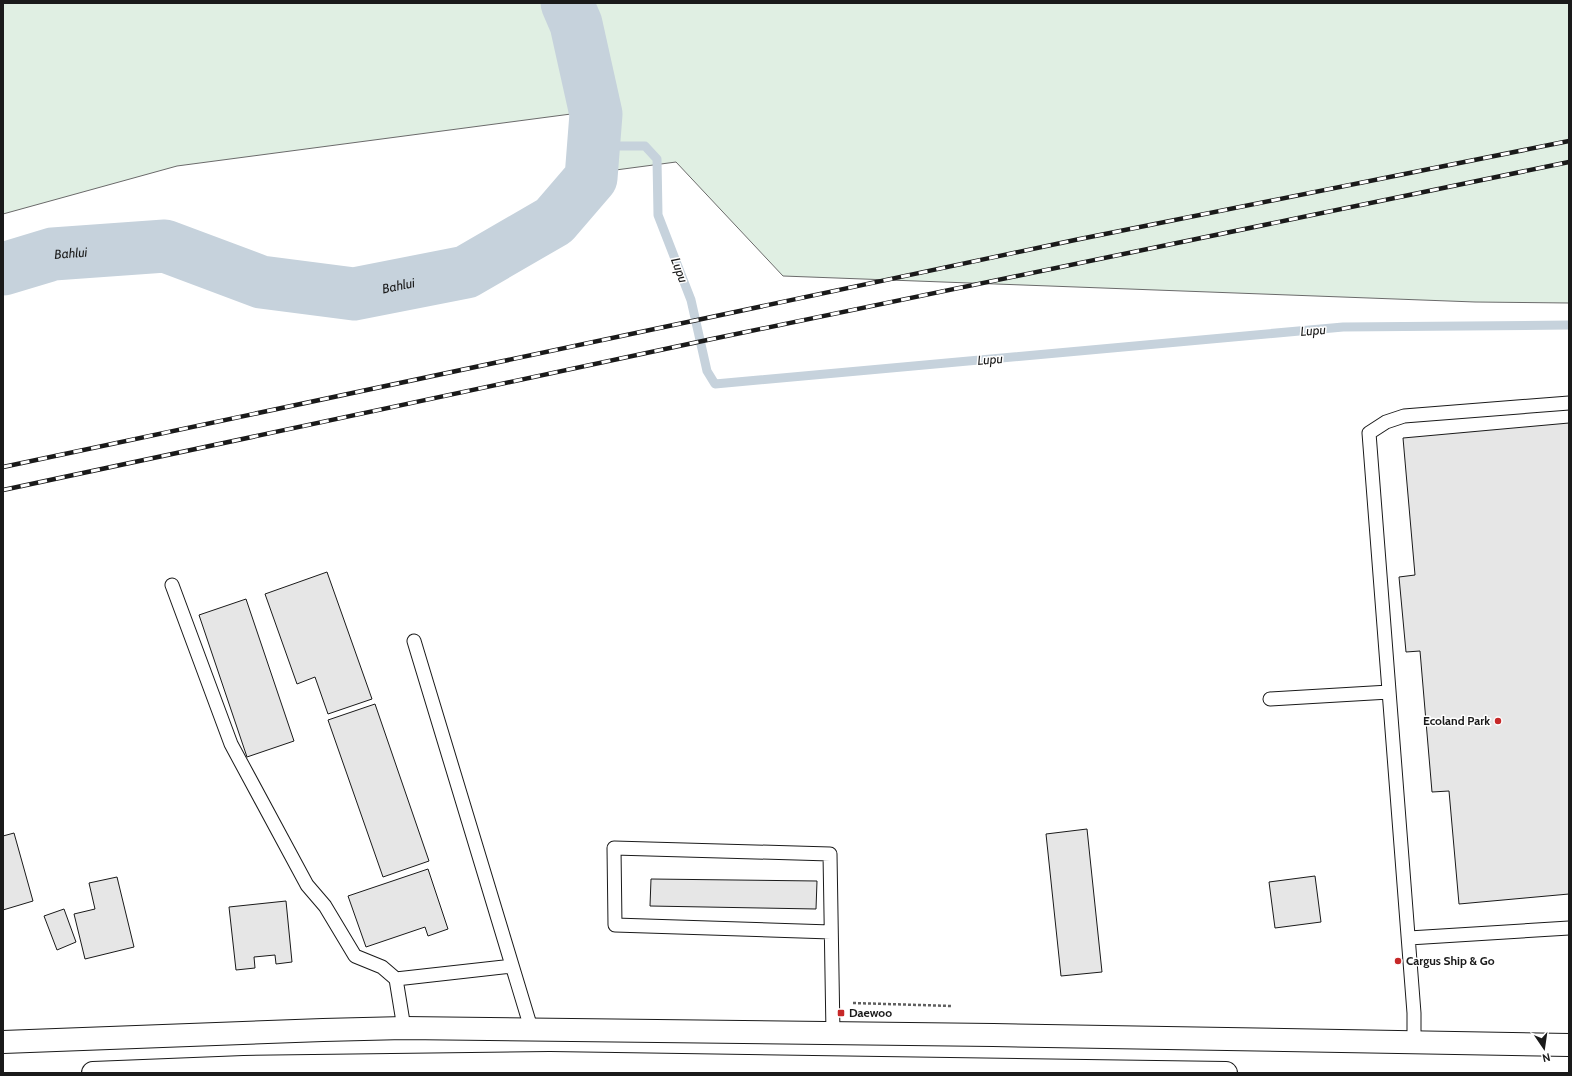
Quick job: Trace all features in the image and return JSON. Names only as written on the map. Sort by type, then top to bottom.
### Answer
[{"type":"highway","points":[[3,1042],[323,1030],[404,1028],[531,1028],[1569,1044]]},
{"type":"highway","points":[[93,1073],[252,1067],[550,1063],[1226,1073]]},
{"type":"lane","points":[[1414,1042],[1414,1013],[1409,938],[1369,434],[1386,422],[1404,416],[1569,403]]},
{"type":"lane","points":[[172,585],[231,744],[308,885],[325,906],[355,956],[382,967],[396,979],[404,1028]]},
{"type":"lane","points":[[414,641],[531,1028]]},
{"type":"lane","points":[[1270,699],[1389,692]]},
{"type":"lane","points":[[831,932],[615,925],[614,848],[830,854],[833,1033]]},
{"type":"lane","points":[[1409,938],[1569,928]]},
{"type":"lane","points":[[396,979],[512,966]]},
{"type":"green space","points":[[3,3],[1569,3],[1569,303],[1475,302],[783,276],[676,162],[578,175],[571,114],[177,166],[3,214]]},
{"type":"building","name":"Ecoland Park","points":[[1569,423],[1569,894],[1459,904],[1449,791],[1432,792],[1420,651],[1406,652],[1399,577],[1415,575],[1403,438]]},
{"type":"building","points":[[327,572],[372,699],[328,714],[315,677],[297,684],[265,594]]},
{"type":"building","points":[[246,599],[294,741],[247,757],[199,615]]},
{"type":"building","points":[[375,704],[429,861],[383,877],[328,720]]},
{"type":"building","points":[[1087,829],[1102,972],[1061,976],[1046,834]]},
{"type":"building","points":[[14,833],[33,901],[3,910],[3,836]]},
{"type":"building","points":[[428,869],[448,929],[428,936],[425,927],[366,947],[348,896]]},
{"type":"building","points":[[1315,876],[1321,922],[1275,928],[1269,882]]},
{"type":"building","points":[[117,877],[134,947],[85,959],[74,914],[95,909],[89,883]]},
{"type":"building","points":[[651,879],[817,881],[816,909],[650,906]]},
{"type":"building","points":[[286,901],[292,962],[276,964],[275,955],[254,957],[255,968],[236,970],[229,907]]},
{"type":"building","points":[[64,909],[76,942],[57,950],[44,916]]},
{"type":"waterway","name":"Bahlui","points":[[3,269],[53,254],[165,246],[261,282],[354,294],[466,272],[554,221],[591,178],[596,114],[576,24],[567,3]]},
{"type":"waterway","name":"Lupu","points":[[593,146],[645,146],[657,159],[658,215],[691,300],[707,371],[715,384],[1343,327],[1569,325]]},
{"type":"railway","points":[[3,467],[1075,240],[1569,141]]},
{"type":"railway","points":[[3,490],[712,339],[1569,162]]},
{"type":"place","name":"Ecoland Park","points":[[1498,721]]},
{"type":"place","name":"Cargus Ship & Go","points":[[1398,961]]},
{"type":"place","name":"Daewoo","points":[[841,1013]]}]
